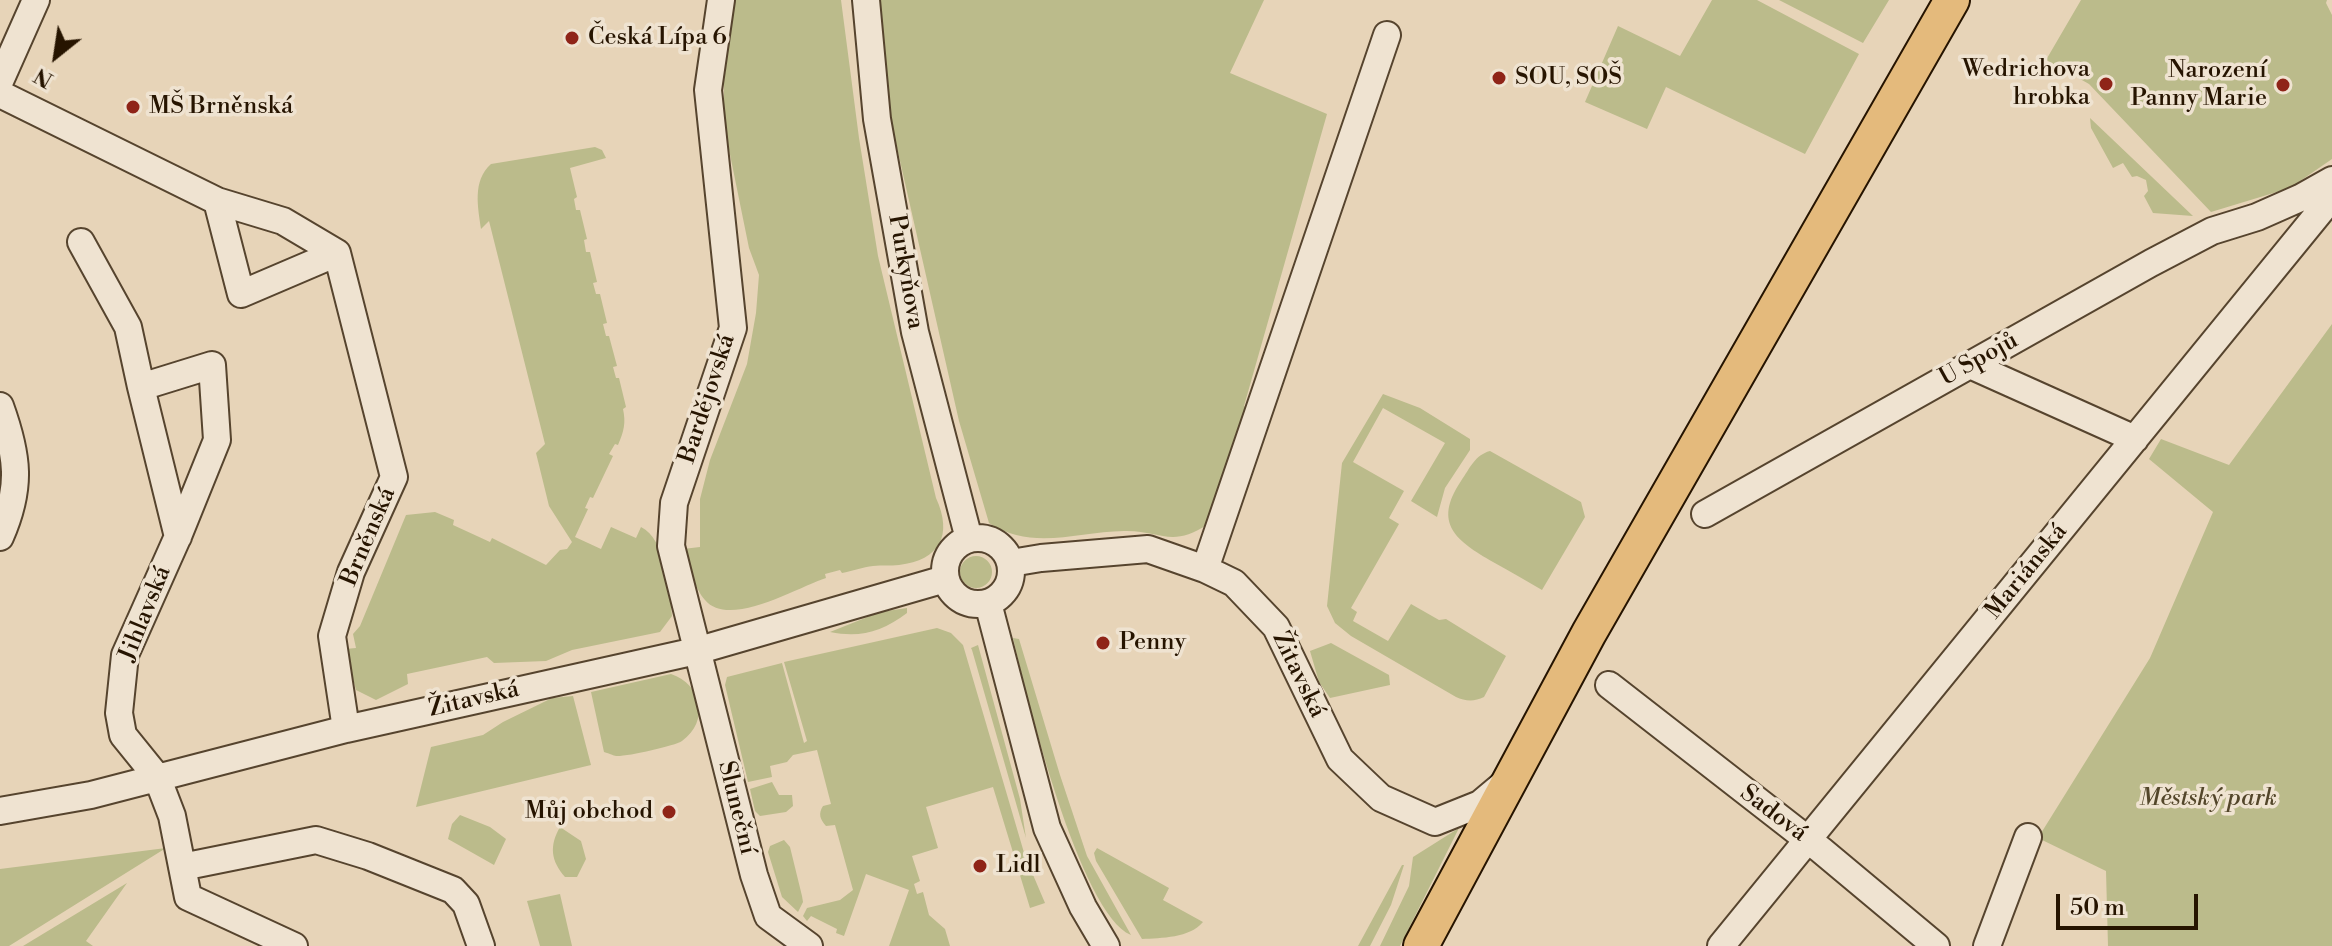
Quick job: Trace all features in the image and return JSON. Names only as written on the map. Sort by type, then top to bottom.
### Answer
[{"type":"main road","points":[[1421,946],[1639,543],[1952,0]]},
{"type":"street","name":"Bardějovská","points":[[696,651],[671,546],[674,503],[733,328],[708,90],[721,0]]},
{"type":"street","name":"Purkyňova","points":[[866,0],[877,119],[915,332],[969,539]]},
{"type":"street","points":[[0,81],[38,1]]},
{"type":"street","points":[[1205,569],[1387,35]]},
{"type":"street","points":[[0,94],[217,201],[283,221],[337,253]]},
{"type":"street","name":"U Spojů","points":[[1705,514],[2212,231],[2257,217],[2332,180]]},
{"type":"street","name":"Mariánská","points":[[1721,946],[2332,197]]},
{"type":"street","points":[[217,201],[241,294],[337,253]]},
{"type":"street","name":"Jihlavská","points":[[81,242],[128,327],[178,537]]},
{"type":"street","name":"Brněnská","points":[[337,253],[394,477],[351,572],[332,636],[346,729]]},
{"type":"street","name":"Jihlavská","points":[[141,387],[212,365],[217,440],[125,655],[119,713],[123,735],[157,777],[172,816],[188,897],[294,946]]},
{"type":"street","points":[[1970,365],[2135,439]]},
{"type":"street","points":[[0,406],[13,443],[17,480],[10,514],[0,537]]},
{"type":"street","points":[[969,539],[994,541],[1004,550],[1011,563],[1011,577],[1005,591],[988,603],[965,601],[951,590],[945,579],[949,555],[957,545],[969,539]]},
{"type":"street","name":"Žitavská","points":[[1011,563],[1148,549],[1205,569],[1234,583],[1276,627],[1340,759],[1381,798],[1435,822],[1480,804],[1508,781]]},
{"type":"street","name":"Žitavská","points":[[0,811],[91,795],[346,729],[696,651],[945,579]]},
{"type":"street","points":[[988,603],[1047,828],[1083,907],[1106,946]]},
{"type":"street","name":"Sluneční","points":[[696,651],[754,875],[768,916],[809,946]]},
{"type":"street","name":"Sadová","points":[[1609,685],[1936,946]]},
{"type":"street","points":[[1987,946],[2028,837]]},
{"type":"street","points":[[182,867],[316,840],[368,856],[453,890],[466,904],[481,946]]},
{"type":"green space","points":[[735,0],[841,0],[878,256],[941,511],[943,534],[933,551],[913,562],[842,573],[840,570],[825,574],[826,578],[782,597],[730,610],[716,608],[701,595],[683,549],[700,547],[700,499],[710,460],[747,364],[756,313],[759,275],[749,248],[724,125],[724,81]]},
{"type":"green space","points":[[876,0],[1264,0],[1230,73],[1327,114],[1244,406],[1257,415],[1208,524],[1175,537],[1124,531],[1038,538],[1021,536],[989,523],[959,421],[888,108]]},
{"type":"green space","points":[[1712,0],[1757,0],[1859,54],[1805,154],[1666,87],[1647,129],[1585,102],[1618,26],[1680,56]]},
{"type":"green space","points":[[1779,0],[1889,0],[1863,43]]},
{"type":"green space","points":[[2081,0],[2327,0],[2332,15],[2332,159],[2290,188],[2211,212],[2089,84],[2046,60]]},
{"type":"green space","points":[[2090,118],[2193,216],[2153,213],[2144,196],[2148,191],[2146,180],[2132,177],[2123,163],[2113,168],[2091,128]]},
{"type":"green space","points":[[595,147],[602,150],[606,158],[570,168],[577,197],[574,199],[576,210],[580,210],[587,239],[584,240],[586,252],[590,252],[597,282],[593,283],[596,294],[600,294],[607,323],[603,324],[606,336],[609,336],[617,366],[613,367],[626,407],[623,409],[620,440],[609,454],[613,456],[593,498],[590,497],[575,537],[601,549],[611,527],[636,538],[641,527],[649,533],[656,542],[665,567],[672,616],[660,632],[572,650],[546,661],[494,663],[487,657],[407,674],[408,684],[376,700],[356,690],[345,649],[356,648],[353,634],[360,626],[406,515],[435,512],[454,520],[453,525],[490,542],[492,538],[546,565],[572,542],[549,506],[536,453],[545,444],[489,221],[481,229],[478,195],[481,178],[491,164]]},
{"type":"green space","name":"Městský park","points":[[2332,324],[2332,946],[2108,946],[2106,871],[2038,838],[2150,658],[2213,512],[2149,459],[2161,439],[2229,465]]},
{"type":"green space","points":[[1383,394],[1420,408],[1470,439],[1470,450],[1445,488],[1437,517],[1411,501],[1445,443],[1383,408],[1353,462],[1404,491],[1389,518],[1399,524],[1351,608],[1357,612],[1353,621],[1388,641],[1411,604],[1439,620],[1446,619],[1506,656],[1480,699],[1456,697],[1351,636],[1335,623],[1327,606],[1342,463]]},
{"type":"green space","points":[[1490,451],[1581,502],[1585,517],[1542,590],[1469,547],[1453,530],[1449,520],[1453,496],[1461,481],[1477,459]]},
{"type":"green space","points":[[976,556],[987,561],[992,572],[987,583],[976,588],[965,583],[960,572],[965,561]]},
{"type":"green space","points":[[907,608],[907,613],[898,620],[880,629],[851,634],[830,632],[880,612]]},
{"type":"green space","points":[[937,628],[951,633],[963,645],[1025,856],[1045,903],[1030,908],[993,787],[926,807],[938,848],[912,856],[920,881],[914,884],[917,894],[923,892],[929,915],[945,929],[950,946],[889,946],[909,890],[866,874],[844,936],[811,916],[807,921],[803,916],[807,908],[840,900],[853,890],[835,825],[826,826],[820,816],[823,806],[831,804],[817,750],[793,755],[787,762],[770,766],[772,777],[748,782],[725,685],[727,677],[782,663],[804,743],[807,741],[784,662]]},
{"type":"green space","points":[[1013,638],[1019,639],[1087,856],[1131,935],[1112,919],[1093,888],[1075,847],[1043,751]]},
{"type":"green space","points":[[1331,643],[1389,675],[1390,685],[1330,698],[1319,682],[1310,651]]},
{"type":"green space","points":[[978,645],[1020,799],[1026,838],[971,648]]},
{"type":"green space","points":[[671,674],[690,686],[699,704],[699,714],[691,733],[678,743],[650,751],[616,756],[604,752],[591,692]]},
{"type":"green space","points":[[573,696],[591,765],[416,807],[431,747],[483,735],[552,698]]},
{"type":"green space","points":[[772,782],[779,795],[792,795],[793,806],[786,812],[760,816],[755,811],[750,789]]},
{"type":"green space","points":[[460,815],[490,827],[506,839],[494,865],[448,839],[452,824]]},
{"type":"green space","points":[[560,827],[581,841],[586,859],[577,877],[565,877],[554,859],[554,841]]},
{"type":"green space","points":[[1459,828],[1400,946],[1380,946],[1409,886],[1413,857]]},
{"type":"green space","points":[[784,840],[790,847],[802,896],[803,902],[798,912],[782,897],[768,852],[770,846]]},
{"type":"green space","points":[[166,848],[9,946],[0,946],[0,869]]},
{"type":"green space","points":[[1097,848],[1169,888],[1163,900],[1203,922],[1183,934],[1142,939],[1096,861],[1094,853]]},
{"type":"green space","points":[[1402,865],[1391,905],[1370,946],[1358,946]]},
{"type":"green space","points":[[127,883],[86,941],[93,946],[23,946]]},
{"type":"green space","points":[[560,894],[572,946],[540,946],[527,901]]},
{"type":"place","name":"Česká Lípa 6","points":[[572,38]]},
{"type":"place","name":"SOU, SOŠ","points":[[1499,78]]},
{"type":"place","name":"Wedrichova hrobka","points":[[2106,84]]},
{"type":"place","name":"Narození Panny Marie","points":[[2283,85]]},
{"type":"place","name":"MŠ Brněnská","points":[[133,107]]},
{"type":"place","name":"Penny","points":[[1103,643]]},
{"type":"place","name":"Můj obchod","points":[[669,812]]},
{"type":"place","name":"Lidl","points":[[980,866]]}]
